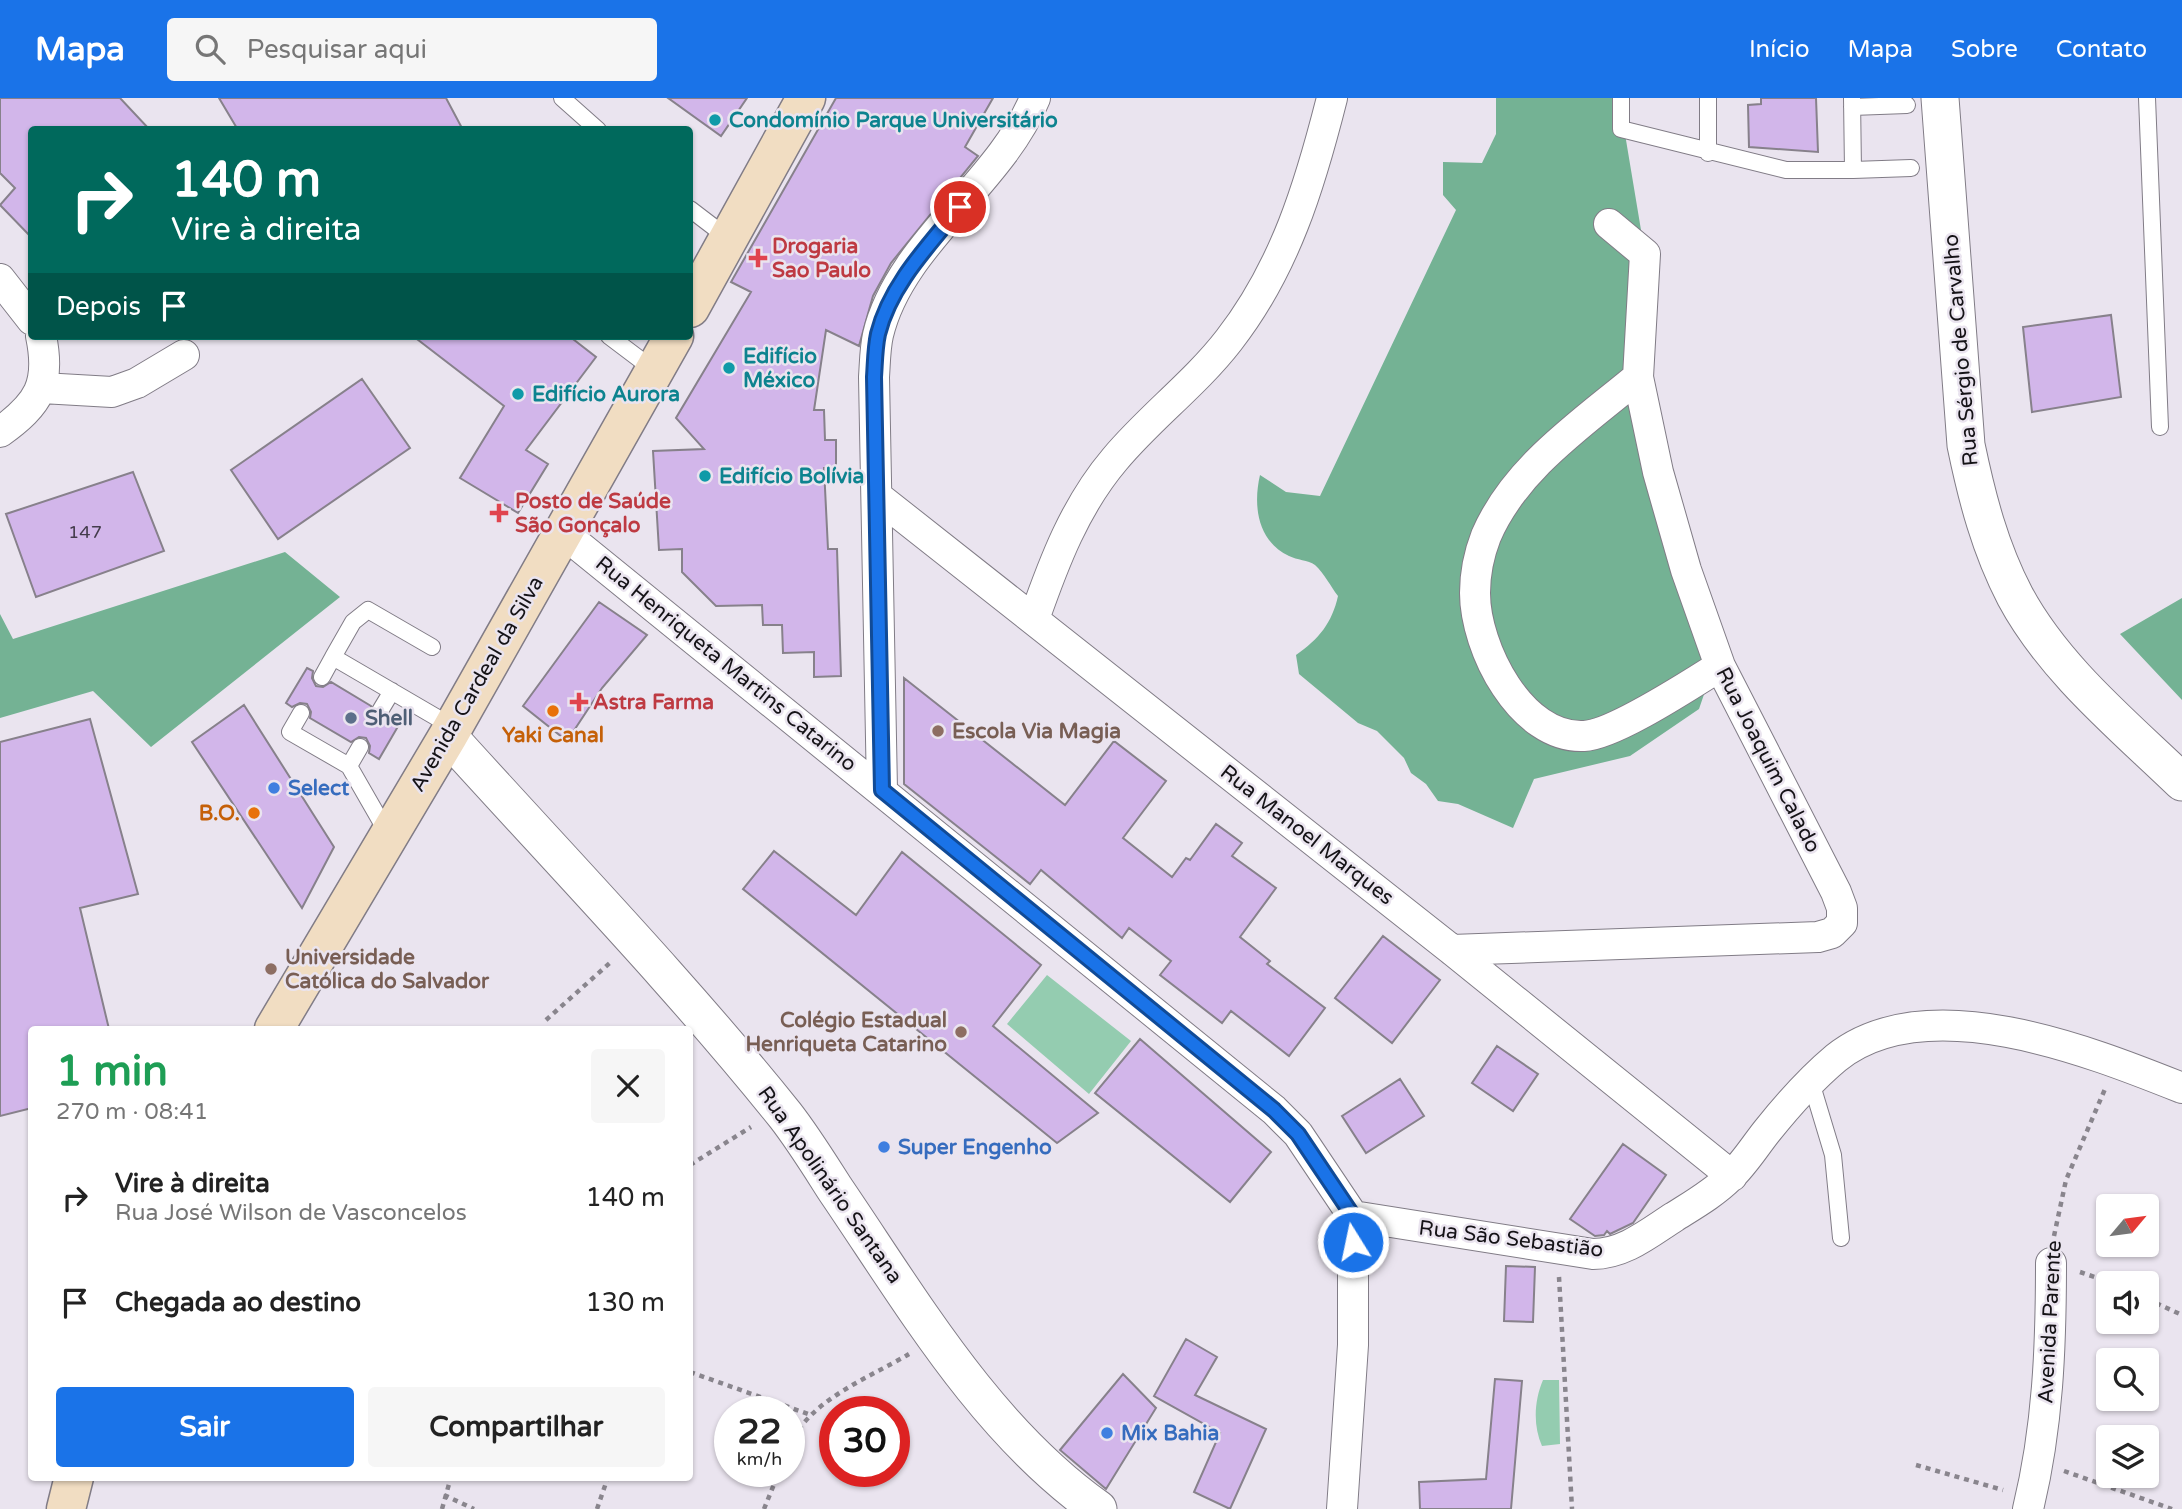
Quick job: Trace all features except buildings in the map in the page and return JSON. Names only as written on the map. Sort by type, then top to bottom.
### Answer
[{"type":"main road","points":[[693,302],[806,98]]},
{"type":"main road","name":"Avenida Cardeal da Silva","points":[[276,1026],[451,731],[672,340]]},
{"type":"main road","points":[[66,1509],[73,1481]]},
{"type":"street","points":[[882,790],[874,377],[878,334],[893,297],[915,261],[1005,153],[1035,98]]},
{"type":"street","points":[[1034,619],[1066,535],[1086,497],[1116,458],[1192,384],[1230,339],[1259,295],[1286,247],[1304,202],[1332,98]]},
{"type":"street","name":"Rua Sérgio de Carvalho","points":[[1924,102],[1966,445],[1978,501],[1995,554],[2017,599],[2047,643],[2080,682],[2182,782]]},
{"type":"street","name":"Rua Joaquim Calado","points":[[1452,950],[1818,937],[1832,933],[1842,922],[1842,908],[1836,892],[1720,666],[1686,570],[1658,472],[1638,377],[1645,254],[1609,224]]},
{"type":"street","points":[[0,279],[28,315]]},
{"type":"street","points":[[0,432],[30,408],[42,388],[46,362],[42,340]]},
{"type":"street","points":[[42,388],[112,392],[136,383],[190,345]]},
{"type":"street","points":[[1638,377],[1525,475],[1503,504],[1486,537],[1477,567],[1475,596],[1479,620],[1503,681],[1521,708],[1547,729],[1568,737],[1588,736],[1619,724],[1720,666]]},
{"type":"street","name":"Rua Manoel Marques","points":[[878,497],[1452,950],[1732,1176]]},
{"type":"street","name":"Rua Henriqueta Martins Catarino","points":[[563,533],[1274,1110],[1298,1134],[1353,1216]]},
{"type":"street","name":"Rua Apolinário Santana","points":[[451,731],[778,1107],[937,1338],[1018,1442],[1067,1487],[1098,1509]]},
{"type":"street","name":"Rua São Sebastião","points":[[1353,1216],[1593,1254],[1615,1251],[1713,1192],[1732,1176],[1778,1118],[1837,1057],[1867,1040],[1933,1025],[2030,1037],[2117,1062],[2182,1088]]},
{"type":"street","points":[[1342,1509],[1353,1345],[1353,1216]]},
{"type":"street","name":"Avenida Parente","points":[[2030,1503],[2050,1373],[2051,1263]]},
{"type":"lane","points":[[562,98],[594,126]]},
{"type":"lane","points":[[1621,98],[1621,130],[1708,153],[1786,170],[1912,168]]},
{"type":"lane","points":[[1708,98],[1708,153]]},
{"type":"lane","points":[[2147,98],[2160,428]]},
{"type":"lane","points":[[1853,170],[1852,103],[1924,102]]},
{"type":"lane","points":[[693,211],[728,238]]},
{"type":"lane","points":[[614,340],[655,371]]},
{"type":"lane","points":[[322,677],[354,622],[368,610],[432,647]]},
{"type":"lane","points":[[333,657],[392,691],[451,731]]},
{"type":"lane","points":[[380,711],[392,691]]},
{"type":"lane","points":[[301,713],[290,732],[349,766],[389,836]]},
{"type":"lane","points":[[349,766],[360,747]]},
{"type":"lane","points":[[1811,1083],[1833,1155],[1841,1238]]},
{"type":"path","points":[[546,1020],[634,942]]},
{"type":"path","name":"Avenida Parente","points":[[2051,1263],[2066,1180],[2117,1062]]},
{"type":"path","points":[[693,1163],[749,1129],[778,1107]]},
{"type":"path","points":[[1558,1248],[1572,1509]]},
{"type":"path","points":[[2159,1304],[2182,1315]]},
{"type":"path","points":[[805,1424],[811,1415],[937,1338]]},
{"type":"path","points":[[693,1373],[811,1415]]},
{"type":"path","points":[[2038,1462],[2172,1509]]},
{"type":"path","points":[[1916,1465],[2030,1503]]},
{"type":"path","points":[[442,1509],[449,1481]]},
{"type":"path","points":[[597,1509],[607,1481]]},
{"type":"path","points":[[764,1509],[773,1487]]},
{"type":"path","points":[[444,1495],[474,1509]]},
{"type":"green space","points":[[1496,98],[1619,98],[1645,254],[1639,361],[1712,671],[1699,709],[1630,756],[1534,779],[1513,828],[1458,804],[1438,801],[1426,784],[1411,773],[1404,758],[1377,731],[1358,723],[1299,674],[1296,655],[1323,630],[1338,596],[1315,565],[1289,556],[1270,541],[1260,521],[1257,498],[1260,475],[1286,492],[1320,496],[1456,210],[1443,195],[1443,162],[1482,163],[1496,134]]},
{"type":"green space","points":[[285,552],[340,597],[151,747],[93,691],[0,718],[0,614],[13,639]]},
{"type":"green space","points":[[2182,598],[2182,700],[2120,634]]},
{"type":"green space","points":[[1047,975],[1131,1041],[1089,1094],[1007,1024]]},
{"type":"green space","points":[[1543,1380],[1559,1380],[1560,1444],[1542,1446],[1539,1438],[1536,1413]]},
{"type":"place","name":"Condomínio Parque Universitário","points":[[715,120]]},
{"type":"place","name":"Drogaria Sao Paulo","points":[[758,258]]},
{"type":"place","name":"Edifício México","points":[[729,368]]},
{"type":"place","name":"Edifício Aurora","points":[[518,394]]},
{"type":"place","name":"Edifício Bolívia","points":[[705,476]]},
{"type":"place","name":"Posto de Saúde São Gonçalo","points":[[499,513]]},
{"type":"place","name":"Astra Farma","points":[[579,702]]},
{"type":"place","name":"Yaki Canal","points":[[553,711]]},
{"type":"place","name":"Shell","points":[[351,718]]},
{"type":"place","name":"Escola Via Magia","points":[[938,731]]},
{"type":"place","name":"Select","points":[[274,788]]},
{"type":"place","name":"B.O.","points":[[254,813]]},
{"type":"place","name":"Universidade Católica do Salvador","points":[[271,969]]},
{"type":"place","name":"Colégio Estadual Henriqueta Catarino","points":[[961,1032]]},
{"type":"place","name":"Super Engenho","points":[[884,1147]]},
{"type":"place","name":"Mix Bahia","points":[[1107,1433]]},
{"type":"route","points":[[960,207],[915,261],[893,297],[878,334],[874,377],[882,790],[1274,1110],[1298,1134],[1353,1216],[1353,1242]]}]
